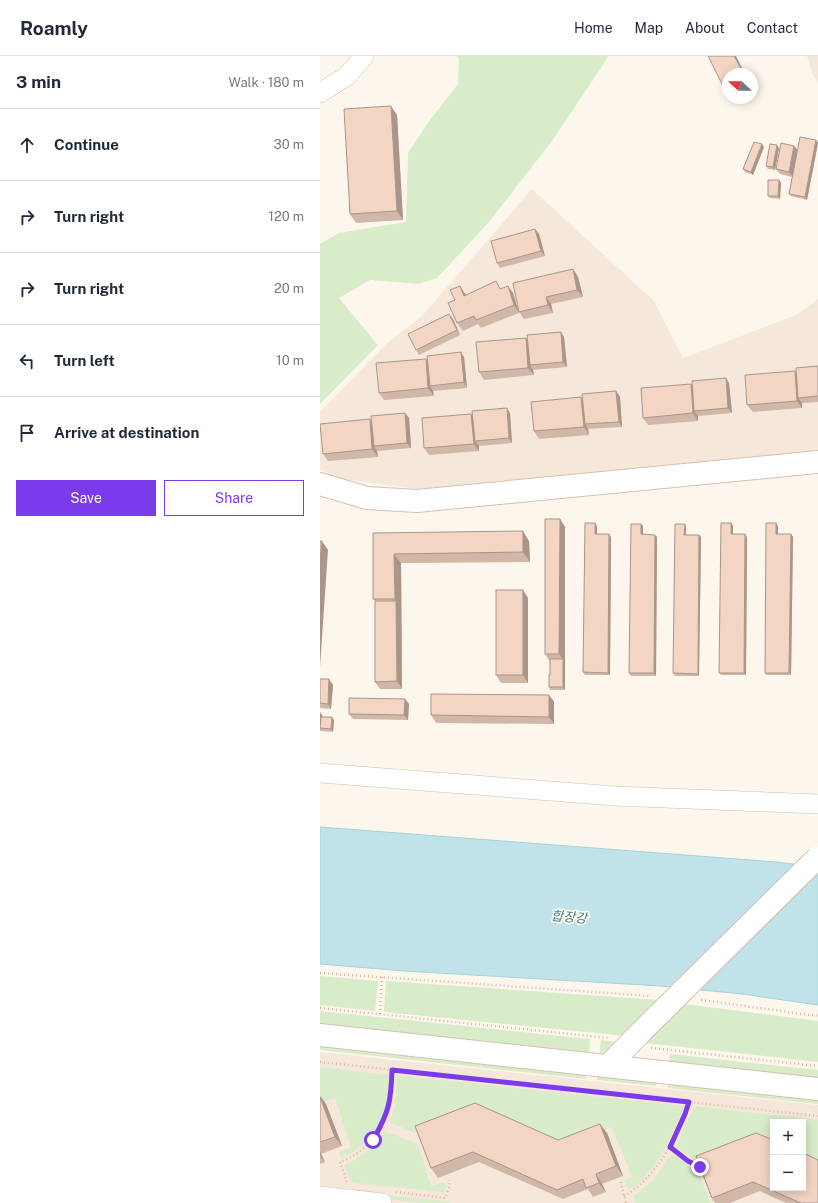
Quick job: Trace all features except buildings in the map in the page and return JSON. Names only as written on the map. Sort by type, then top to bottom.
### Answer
[{"type":"street","points":[[320,93],[347,76],[364,56]]},
{"type":"street","points":[[320,484],[367,498],[417,501],[818,462]]},
{"type":"street","points":[[320,773],[615,796],[818,804]]},
{"type":"street","points":[[608,1066],[817,858]]},
{"type":"street","points":[[320,1035],[818,1089]]},
{"type":"street","points":[[320,1196],[388,1197]]},
{"type":"path","points":[[320,972],[654,996]]},
{"type":"path","points":[[380,1014],[382,977]]},
{"type":"path","points":[[698,1000],[818,1016]]},
{"type":"path","points":[[320,1008],[637,1036],[642,1047],[818,1066]]},
{"type":"path","points":[[320,1062],[818,1116]]},
{"type":"path","points":[[351,1186],[348,1183],[340,1162],[350,1159],[358,1154],[373,1140],[380,1128],[389,1107],[391,1098],[392,1070]]},
{"type":"path","points":[[624,1196],[633,1192],[647,1179],[657,1166],[670,1147],[689,1102]]},
{"type":"path","points":[[670,1147],[688,1161],[700,1167],[714,1203]]},
{"type":"path","points":[[388,1197],[445,1198],[450,1186],[449,1180]]},
{"type":"path","points":[[621,1182],[626,1203]]},
{"type":"shaded area","points":[[807,56],[818,56],[818,83],[812,73]]},
{"type":"shaded area","points":[[532,189],[654,301],[683,358],[796,315],[818,299],[818,452],[418,489],[342,479],[320,470],[320,412],[385,345],[422,316]]},
{"type":"shaded area","points":[[320,1052],[818,1105],[818,1203],[320,1203]]},
{"type":"green space","points":[[457,56],[608,56],[552,141],[489,222],[437,278],[419,284],[370,280],[339,298],[378,345],[320,404],[320,244],[339,233],[406,222],[408,153],[427,124],[458,84],[459,58]]},
{"type":"green space","points":[[320,976],[378,981],[375,1011],[320,1005]]},
{"type":"green space","points":[[386,981],[660,1000],[626,1036],[384,1012]]},
{"type":"green space","points":[[685,1004],[818,1021],[818,1062],[646,1043]]},
{"type":"green space","points":[[320,1011],[590,1039],[589,1055],[320,1026]]},
{"type":"green space","points":[[601,1040],[625,1043],[613,1053],[599,1056]]},
{"type":"green space","points":[[320,1046],[586,1074],[586,1079],[320,1050]]},
{"type":"green space","points":[[670,1054],[818,1070],[818,1079],[669,1063]]},
{"type":"green space","points":[[320,1067],[389,1075],[389,1094],[387,1106],[376,1130],[364,1144],[341,1158],[339,1152],[351,1147],[335,1098],[320,1103]]},
{"type":"green space","points":[[397,1075],[684,1106],[669,1141],[655,1164],[638,1183],[628,1190],[625,1180],[632,1177],[612,1127],[566,1145],[421,1135],[389,1122],[395,1107]]},
{"type":"green space","points":[[597,1075],[657,1082],[656,1086],[597,1080]]},
{"type":"green space","points":[[668,1083],[818,1099],[818,1104],[667,1088]]},
{"type":"green space","points":[[694,1106],[818,1120],[818,1163],[806,1157],[806,1119],[770,1119],[770,1144],[703,1163],[676,1147]]},
{"type":"green space","points":[[384,1131],[418,1144],[431,1186],[445,1182],[446,1186],[444,1191],[354,1183],[351,1181],[344,1165],[367,1151]]},
{"type":"green space","points":[[672,1154],[698,1170],[710,1203],[635,1203],[633,1197],[652,1181]]},
{"type":"green space","points":[[351,1191],[449,1202],[425,1203],[357,1196]]},
{"type":"water","name":"합장강","points":[[320,827],[776,862],[818,867],[818,1005],[742,994],[661,986],[404,971],[320,964]]},
{"type":"route","points":[[373,1140],[386,1117],[389,1107],[391,1098],[392,1070],[689,1102],[670,1147],[688,1161],[700,1167]]}]
